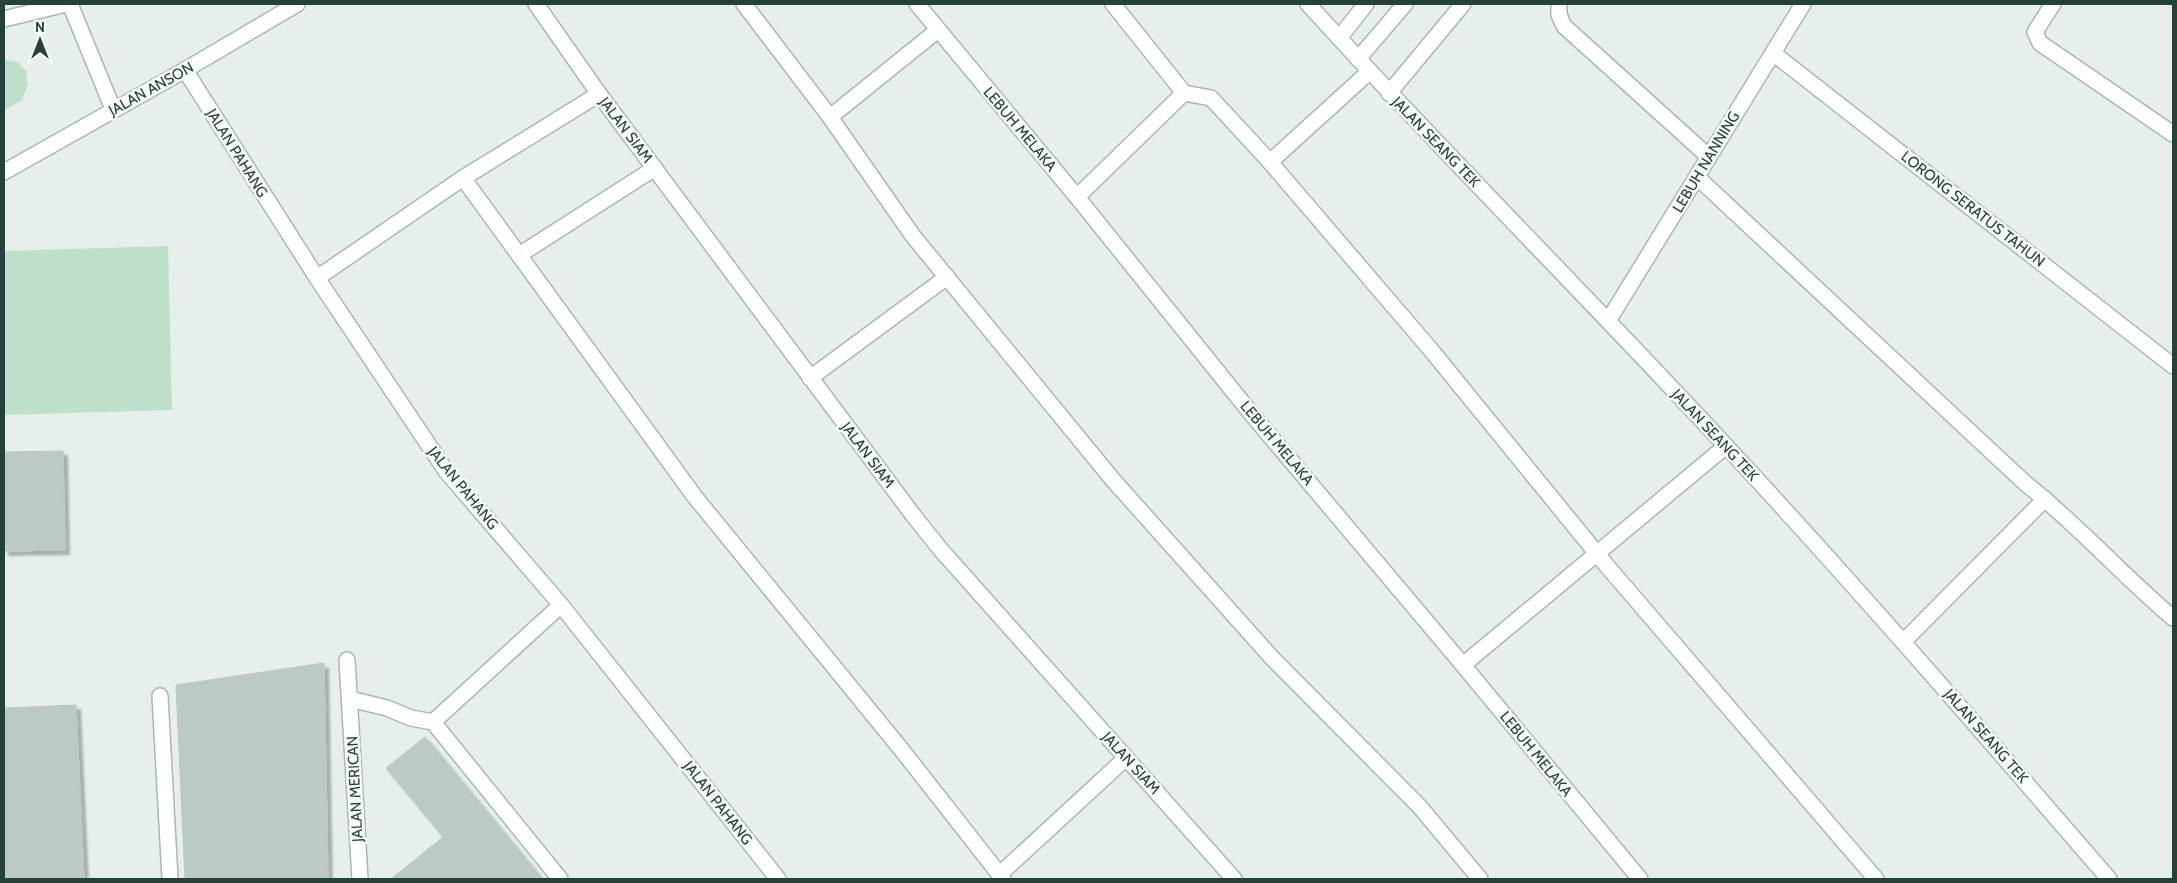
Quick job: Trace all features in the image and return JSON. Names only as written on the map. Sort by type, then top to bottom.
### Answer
[{"type":"street","points":[[4,19],[66,4]]},
{"type":"street","points":[[70,4],[113,109]]},
{"type":"street","name":"JALAN ANSON","points":[[4,172],[185,70],[297,4]]},
{"type":"street","name":"JALAN SIAM","points":[[536,4],[599,94],[810,378],[941,550],[1234,879]]},
{"type":"street","points":[[744,4],[830,117],[914,236],[1113,480],[1273,658],[1420,807],[1480,879]]},
{"type":"street","name":"LEBUH MELAKA","points":[[917,4],[1077,197],[1260,424],[1640,879]]},
{"type":"street","points":[[1113,4],[1184,93],[1211,98],[1270,162],[1431,350],[1597,553],[1876,879]]},
{"type":"street","name":"JALAN SEANG TEK","points":[[1308,4],[1388,93],[1726,446],[1904,641],[2109,879]]},
{"type":"street","points":[[1339,38],[1366,4]]},
{"type":"street","points":[[1358,59],[1405,4]]},
{"type":"street","points":[[1388,93],[1463,4]]},
{"type":"street","points":[[1559,4],[1559,15],[1564,26],[1709,157]]},
{"type":"street","name":"LEBUH NANNING","points":[[1608,321],[1803,4]]},
{"type":"street","points":[[2053,4],[2036,32],[2040,43],[2173,134]]},
{"type":"street","points":[[830,117],[938,30]]},
{"type":"street","name":"LORONG SERATUS TAHUN","points":[[1773,53],[2173,366]]},
{"type":"street","name":"JALAN PAHANG","points":[[185,70],[316,278],[446,471],[561,605],[778,879]]},
{"type":"street","points":[[1270,162],[1369,72]]},
{"type":"street","points":[[1077,197],[1184,93]]},
{"type":"street","points":[[316,278],[463,178],[599,94]]},
{"type":"street","points":[[518,256],[655,168]]},
{"type":"street","points":[[1697,177],[2025,483],[2044,498],[2142,592],[2173,618]]},
{"type":"street","points":[[463,178],[695,497],[901,749],[1001,877],[1126,758]]},
{"type":"street","points":[[810,378],[947,277]]},
{"type":"street","points":[[1463,665],[1726,446]]},
{"type":"street","points":[[1904,641],[2044,498]]},
{"type":"street","points":[[433,722],[561,605]]},
{"type":"street","name":"JALAN MERICAN","points":[[347,660],[360,879]]},
{"type":"street","points":[[160,696],[170,879]]},
{"type":"street","points":[[350,699],[387,708],[411,718],[433,722],[560,879]]},
{"type":"green space","points":[[4,59],[17,62],[26,71],[28,85],[22,100],[4,111]]},
{"type":"green space","points":[[168,246],[172,410],[4,415],[4,251]]},
{"type":"building","points":[[63,451],[65,550],[4,551],[4,452]]},
{"type":"building","points":[[324,663],[328,879],[185,879],[176,685]]},
{"type":"building","points":[[76,705],[84,879],[4,879],[4,708]]},
{"type":"building","points":[[425,737],[542,879],[391,879],[443,837],[386,768]]}]
